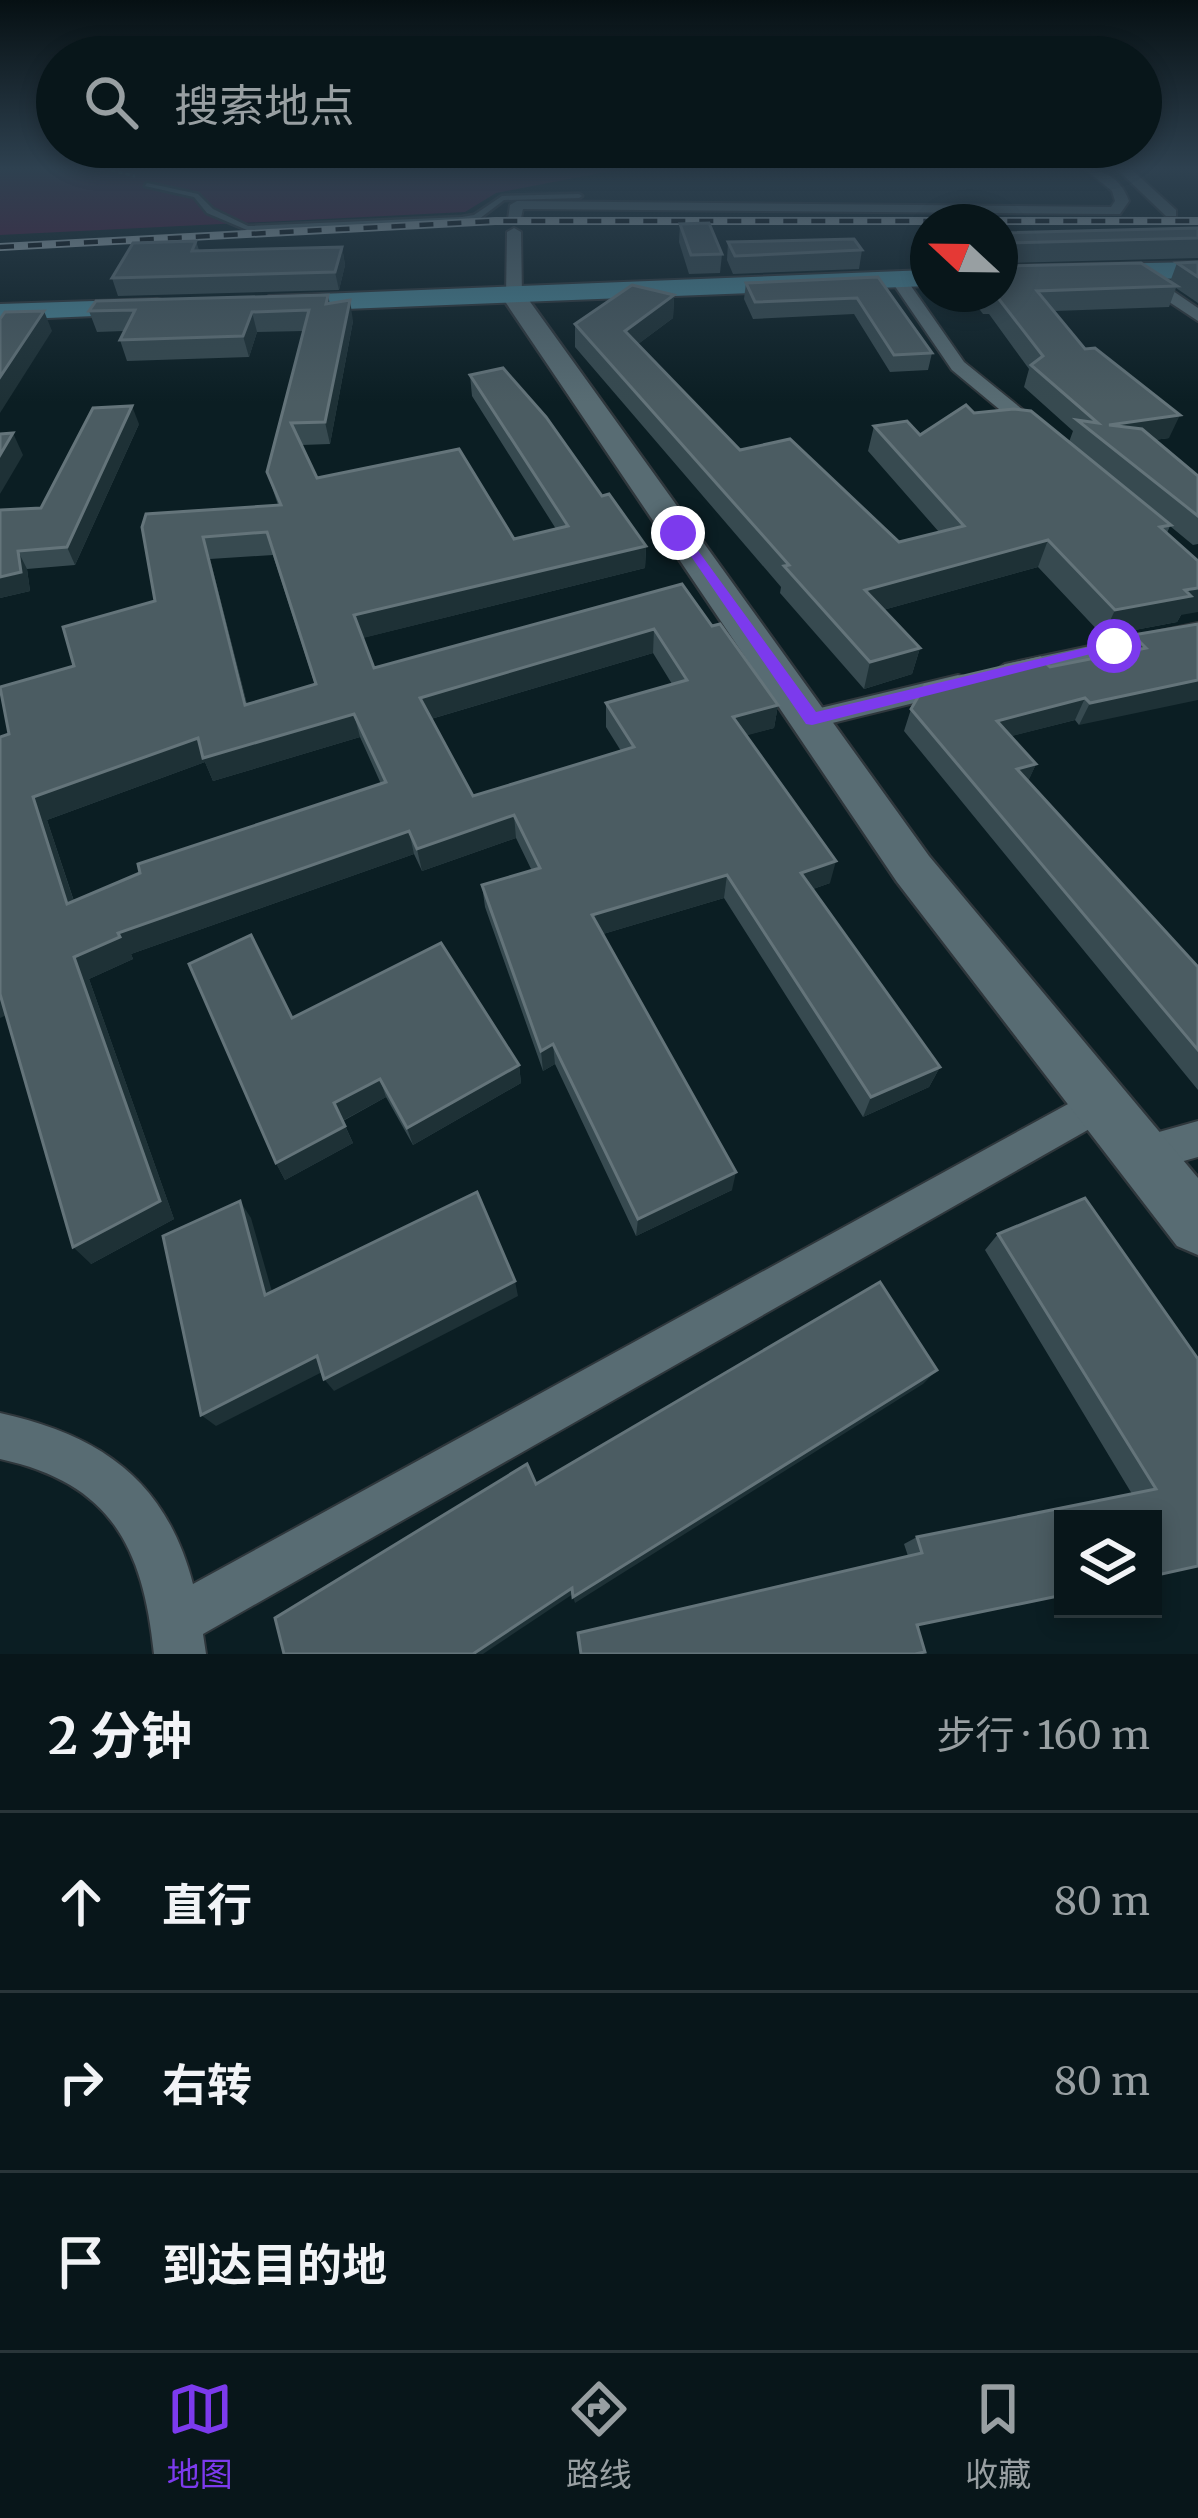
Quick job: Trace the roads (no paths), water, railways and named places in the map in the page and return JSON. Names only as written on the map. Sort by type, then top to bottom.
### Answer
[{"type":"main road","points":[[1018,274],[1198,270]]},
{"type":"main road","points":[[253,304],[910,279]]},
{"type":"main road","points":[[0,312],[182,307]]},
{"type":"street","points":[[515,247],[514,297],[913,869],[1198,1225]]},
{"type":"street","points":[[1133,271],[1198,316]]},
{"type":"street","points":[[898,279],[958,366],[1055,446]]},
{"type":"street","points":[[812,719],[1198,631]]},
{"type":"street","points":[[0,1436],[66,1452],[98,1471],[125,1498],[148,1532],[166,1572],[179,1637],[1101,1103]]},
{"type":"street","points":[[1141,1154],[1198,1139]]}]
